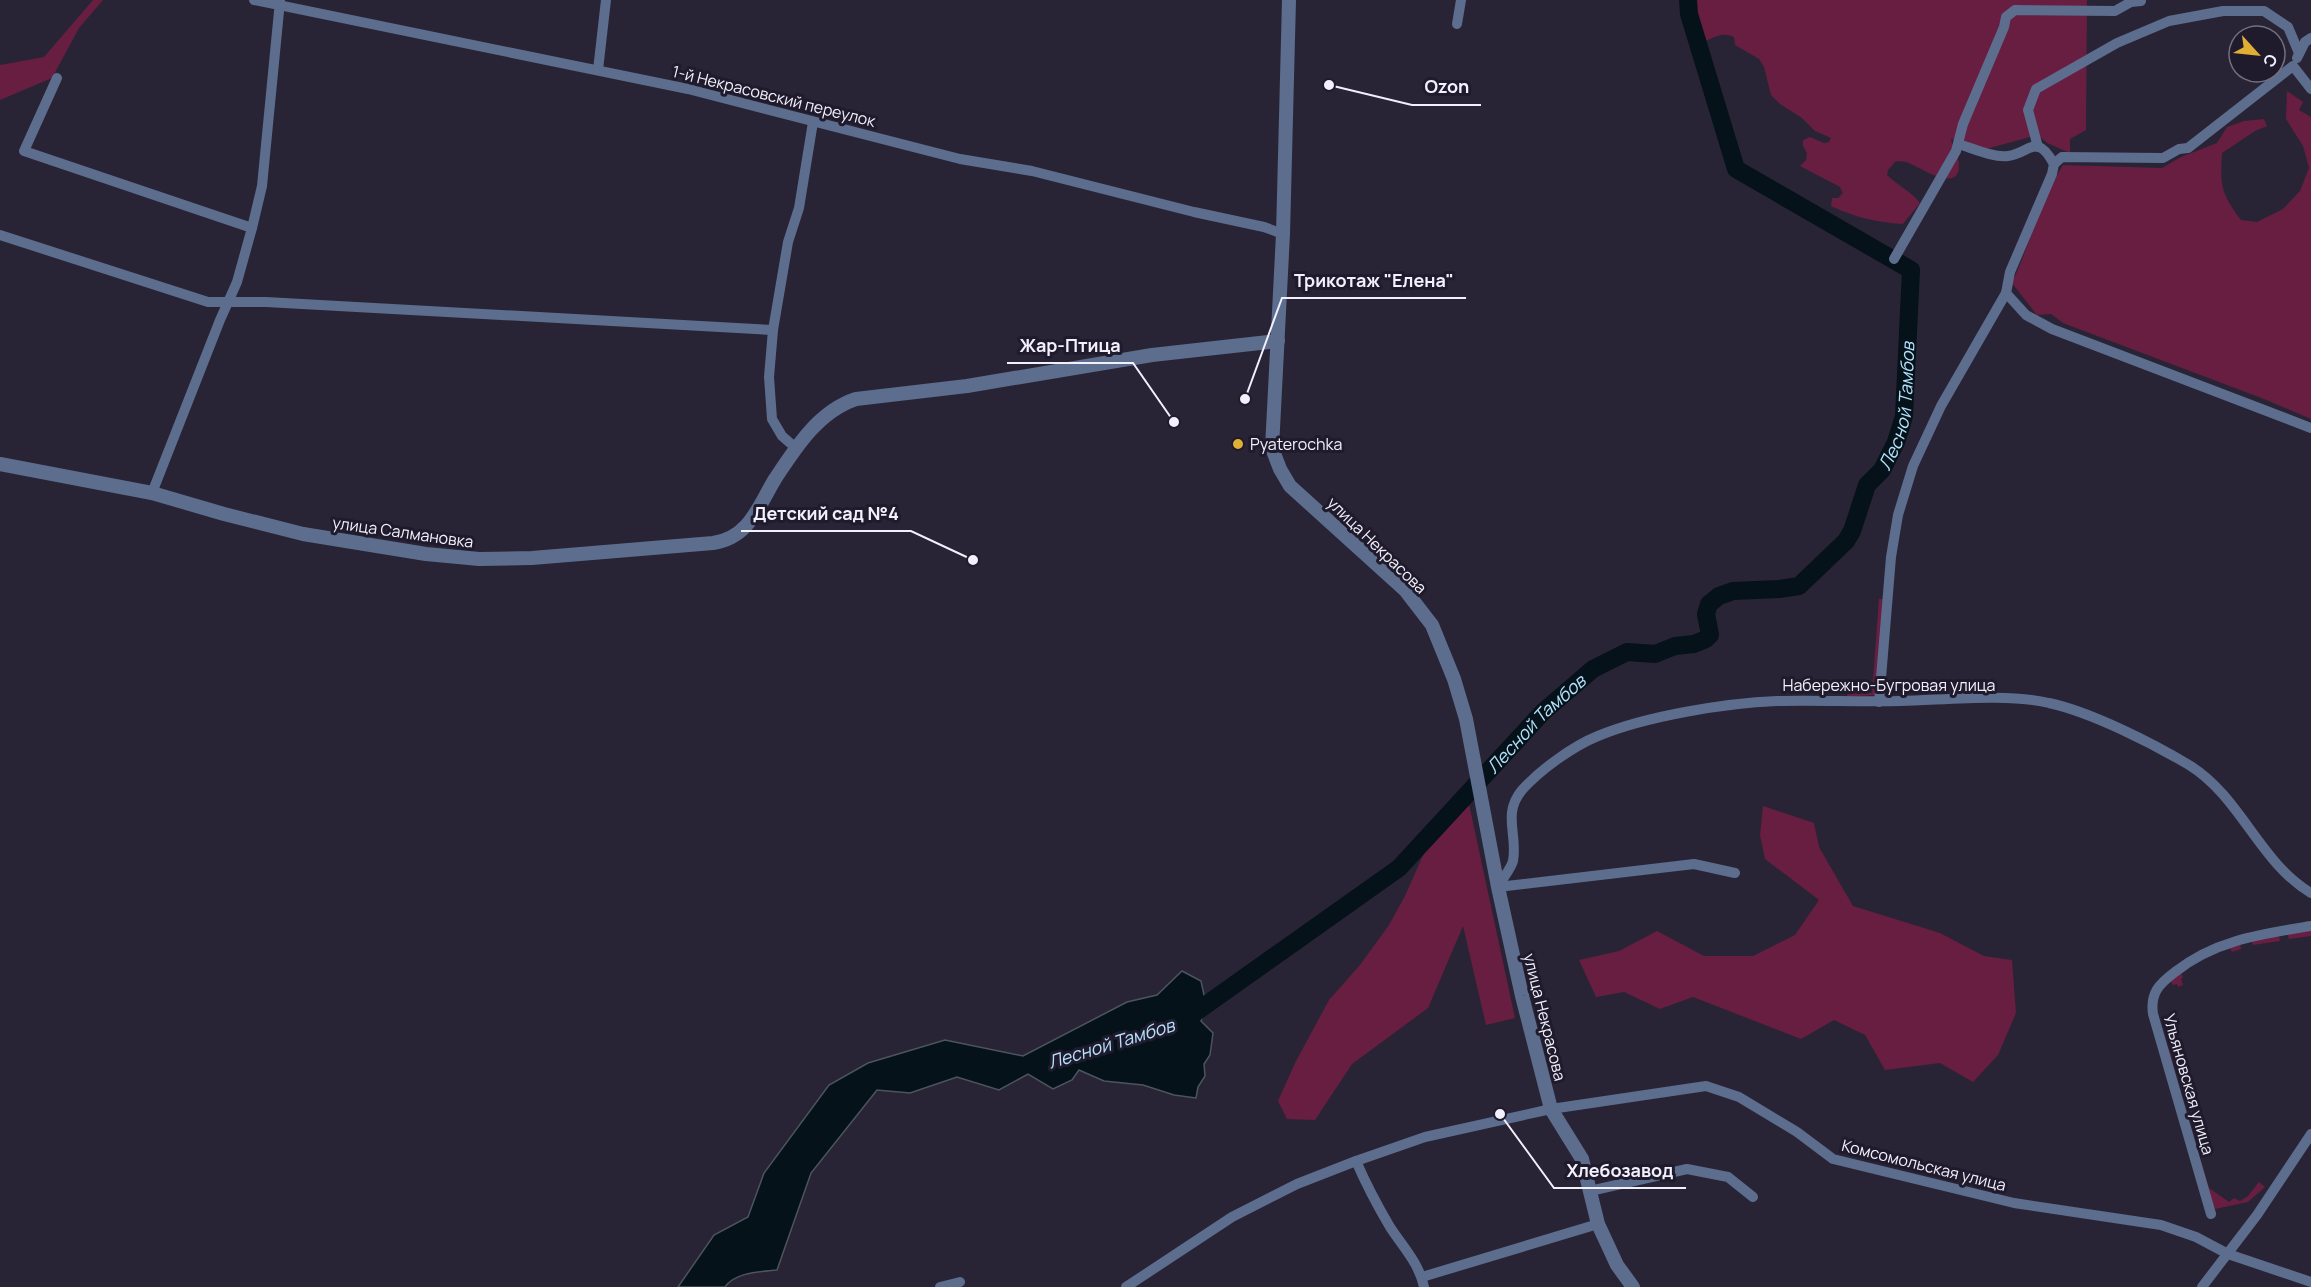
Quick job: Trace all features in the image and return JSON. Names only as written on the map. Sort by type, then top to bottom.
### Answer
[{"type":"street","name":"1-й Некрасовский переулок","points":[[254,0],[280,3],[688,89],[960,159],[1032,171],[1264,227],[1283,234]]},
{"type":"street","points":[[598,70],[606,0]]},
{"type":"street","name":"улица Некрасова","points":[[1289,0],[1283,234],[1272,448],[1290,486],[1405,590],[1432,625],[1454,679],[1466,719],[1498,886],[1522,996],[1551,1109],[1582,1159],[1598,1224],[1617,1265],[1633,1287]]},
{"type":"street","points":[[1456,24],[1461,0]]},
{"type":"street","points":[[1894,259],[1956,151],[1963,124],[2004,27],[2006,17],[2015,10],[2115,11],[2131,2],[2141,1]]},
{"type":"street","points":[[152,493],[237,282],[252,228],[262,186],[280,3]]},
{"type":"street","points":[[2038,147],[2028,110],[2036,89],[2117,43],[2169,21],[2223,11],[2264,11],[2288,27],[2299,54]]},
{"type":"street","points":[[1879,702],[1891,557],[1898,515],[1913,466],[1941,406],[2006,293],[2010,272],[2052,174],[2054,164],[2062,157],[2163,158],[2179,149],[2188,148],[2293,66],[2305,42],[2311,38]]},
{"type":"street","points":[[2293,66],[2311,89]]},
{"type":"street","points":[[57,78],[24,151],[252,228]]},
{"type":"street","points":[[797,449],[782,436],[775,426],[770,411],[769,384],[773,330],[788,242],[799,208],[813,122]]},
{"type":"street","points":[[1958,144],[2008,156],[2028,147],[2038,147],[2048,153],[2054,164]]},
{"type":"street","points":[[0,235],[208,302],[266,302],[773,330]]},
{"type":"street","points":[[2006,293],[2026,315],[2052,329],[2311,428]]},
{"type":"street","name":"улица Салмановка","points":[[0,464],[152,493],[235,517],[364,545],[426,554],[478,558],[567,556],[713,543],[729,540],[748,525],[775,479],[797,449],[825,414],[843,403],[856,399],[967,386],[1152,355],[1278,341]]},
{"type":"street","name":"Набережно-Бугровая улица","points":[[1498,886],[1513,862],[1511,819],[1513,804],[1533,780],[1559,760],[1598,736],[1643,722],[1719,706],[1775,701],[1879,702],[2025,699],[2071,709],[2124,731],[2170,754],[2206,776],[2229,800],[2282,869],[2311,893]]},
{"type":"street","points":[[1498,886],[1694,864],[1735,873]]},
{"type":"street","name":"Ульяновская улица","points":[[2211,1214],[2153,1014],[2154,992],[2160,983],[2191,959],[2220,945],[2242,938],[2311,926]]},
{"type":"street","name":"Комсомольская улица","points":[[1126,1287],[1232,1217],[1297,1184],[1425,1137],[1551,1109],[1706,1086],[1739,1097],[1797,1132],[1833,1159],[2014,1203],[2160,1225],[2196,1237],[2228,1254],[2311,1282]]},
{"type":"street","points":[[2202,1287],[2257,1215],[2311,1134]]},
{"type":"street","points":[[1356,1161],[1373,1200],[1407,1249],[1423,1282],[1598,1224]]},
{"type":"street","points":[[1590,1191],[1687,1169],[1728,1178],[1753,1197]]},
{"type":"street","points":[[940,1287],[960,1282]]},
{"type":"shaded area","points":[[93,0],[103,0],[79,28],[52,78],[0,100],[0,65],[44,57]]},
{"type":"shaded area","points":[[1696,0],[2087,0],[2086,130],[2070,139],[2070,153],[2047,143],[2038,135],[1986,149],[1951,139],[1959,163],[1957,174],[1952,178],[1936,176],[1905,162],[1896,161],[1888,170],[1887,175],[1920,203],[1903,224],[1875,221],[1849,214],[1831,206],[1832,198],[1838,198],[1843,193],[1840,187],[1800,166],[1806,160],[1807,153],[1803,140],[1810,137],[1824,143],[1829,142],[1831,138],[1815,131],[1802,118],[1780,104],[1771,95],[1764,67],[1759,59],[1735,45],[1734,37],[1719,35],[1695,46]]},
{"type":"shaded area","points":[[2287,91],[2303,102],[2299,110],[2311,117],[2311,419],[2063,323],[2051,314],[2037,315],[2012,283],[2048,194],[2063,165],[2162,168],[2181,157],[2217,143],[2227,127],[2244,121],[2264,119],[2267,126],[2255,131],[2222,153],[2222,182],[2229,203],[2241,220],[2257,222],[2283,209],[2300,191],[2309,168],[2303,146],[2286,119]]},
{"type":"shaded area","points":[[1879,599],[1885,599],[1875,695],[1847,697],[1848,692],[1872,693]]},
{"type":"shaded area","points":[[1469,804],[1515,1018],[1486,1025],[1463,926],[1428,1008],[1352,1064],[1315,1120],[1287,1119],[1278,1101],[1295,1063],[1329,1000],[1360,965],[1389,925],[1424,853]]},
{"type":"shaded area","points":[[1763,806],[1814,823],[1819,847],[1853,906],[1940,933],[1984,956],[2012,960],[2016,1013],[1998,1055],[1973,1082],[1940,1063],[1885,1070],[1865,1035],[1834,1020],[1801,1039],[1693,997],[1660,1009],[1624,992],[1596,997],[1579,960],[1619,951],[1657,931],[1704,956],[1753,956],[1795,935],[1819,900],[1765,859],[1760,835]]},
{"type":"shaded area","points":[[2311,928],[2311,936],[2289,939],[2287,933],[2279,935],[2280,941],[2253,945],[2251,940],[2240,943],[2241,949],[2232,952],[2229,946],[2209,953],[2180,971],[2183,985],[2178,987],[2170,981],[2161,986],[2156,996],[2157,989],[2167,979],[2209,952],[2241,941]]},
{"type":"shaded area","points":[[2157,1021],[2171,1055],[2176,1080],[2209,1188],[2229,1202],[2234,1198],[2240,1201],[2248,1196],[2259,1182],[2265,1187],[2248,1202],[2215,1209],[2176,1096]]},
{"type":"water","points":[[1182,971],[1201,981],[1206,1004],[1201,1021],[1213,1033],[1210,1055],[1204,1064],[1205,1076],[1198,1087],[1196,1098],[1174,1095],[1143,1085],[1104,1081],[1079,1070],[1072,1080],[1053,1089],[1028,1074],[999,1090],[957,1077],[910,1093],[877,1090],[811,1173],[777,1270],[741,1276],[729,1282],[725,1287],[678,1287],[714,1235],[748,1217],[764,1173],[829,1085],[868,1063],[945,1040],[1023,1056],[1127,1002],[1157,995]]},
{"type":"waterway","name":"Лесной Тамбов","points":[[1186,1019],[1399,868],[1543,712],[1593,669],[1627,652],[1655,654],[1675,646],[1694,644],[1706,639],[1710,635],[1706,614],[1709,604],[1719,596],[1733,591],[1799,586],[1846,541],[1852,531],[1867,485],[1882,470],[1896,442],[1904,416],[1911,270],[1736,169],[1689,14],[1688,0]]},
{"type":"place","name":"Ozon","points":[[1329,85]]},
{"type":"place","name":"Трикотаж \"Елена\"","points":[[1245,399]]},
{"type":"place","name":"Жар-Птица","points":[[1174,422]]},
{"type":"place","name":"Pyaterochka","points":[[1238,444]]},
{"type":"place","name":"Детский сад №4","points":[[973,560]]},
{"type":"place","name":"Хлебозавод","points":[[1500,1114]]}]
